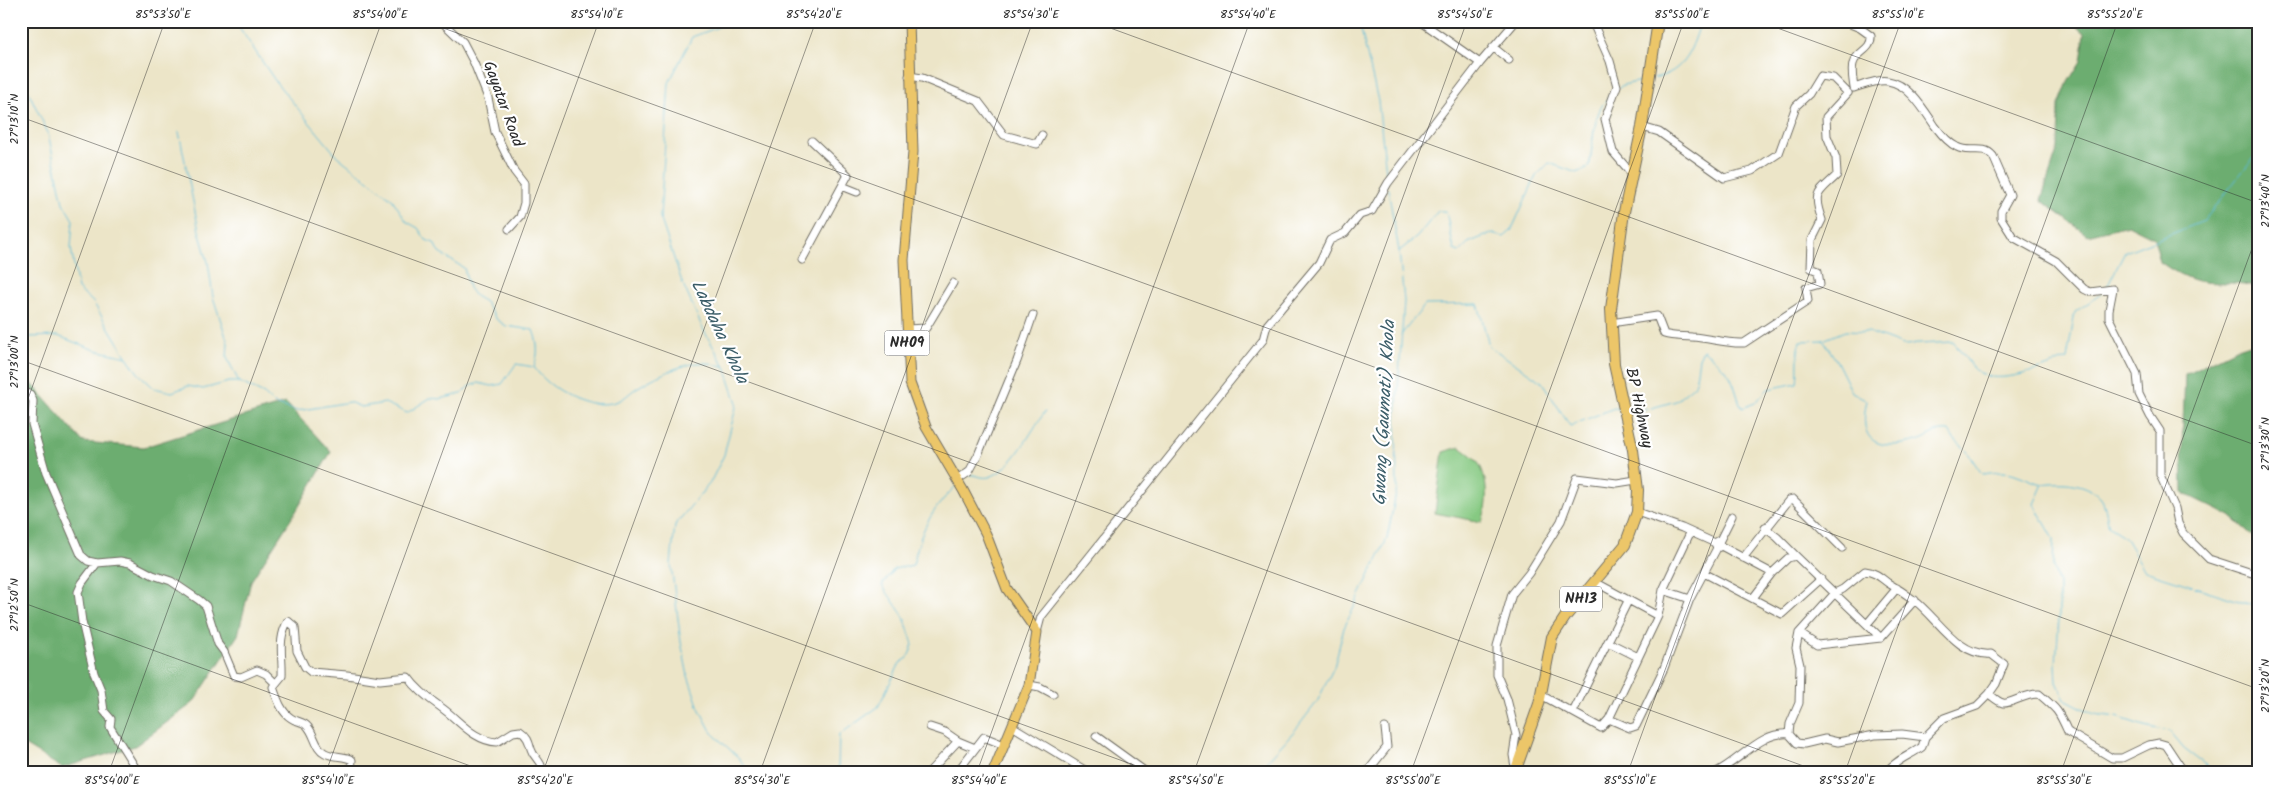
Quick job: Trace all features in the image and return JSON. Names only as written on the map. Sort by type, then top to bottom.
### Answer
[{"type":"highway","name":"BP Highway","points":[[1515,771],[1534,721],[1552,637],[1566,616],[1625,545],[1637,512],[1636,480],[1629,430],[1618,384],[1611,309],[1624,212],[1642,127],[1658,21]]},
{"type":"main road","name":"NH09","points":[[909,21],[909,76],[913,152],[904,260],[910,383],[926,428],[986,534],[1007,588],[1037,632]]},
{"type":"main road","points":[[993,772],[1029,685],[1037,632]]},
{"type":"street","name":"Gayatar Road","points":[[441,21],[464,42],[488,98],[495,132],[514,171],[524,184],[524,203],[520,217],[509,230]]},
{"type":"street","points":[[1420,21],[1480,63]]},
{"type":"street","points":[[1037,632],[1041,617],[1263,340],[1267,325],[1319,263],[1330,240],[1345,234],[1360,215],[1372,211],[1388,183],[1480,63],[1516,21]]},
{"type":"street","points":[[1592,21],[1610,61],[1617,86],[1605,119],[1612,152],[1632,174]]},
{"type":"street","points":[[1843,21],[1860,28],[1871,36],[1872,42],[1869,48],[1856,57],[1853,62],[1851,90]]},
{"type":"street","points":[[1493,47],[1509,60]]},
{"type":"street","points":[[909,76],[922,78],[978,101],[1004,135],[1037,144],[1042,135]]},
{"type":"street","points":[[1642,127],[1659,132],[1724,178],[1752,171],[1779,152],[1796,106],[1809,94],[1820,76],[1833,78],[1851,90]]},
{"type":"street","points":[[1611,323],[1657,316],[1664,334],[1670,336],[1691,336],[1732,344],[1744,343],[1808,301],[1806,288],[1820,284],[1818,271],[1811,268],[1812,240],[1822,220],[1816,202],[1818,194],[1837,175],[1836,158],[1827,136],[1826,117],[1851,90],[1886,80],[1895,83],[1908,91],[1943,137],[1958,148],[1972,151],[1984,149],[1993,156],[2010,195],[2001,211],[2001,218],[2012,237],[2056,261],[2084,289],[2090,292],[2113,289],[2109,318],[2137,374],[2140,394],[2150,416],[2160,431],[2160,475],[2175,508],[2178,523],[2195,546],[2209,559],[2258,575]]},
{"type":"street","points":[[802,260],[848,175],[812,142]]},
{"type":"street","points":[[842,186],[857,192]]},
{"type":"street","points":[[907,329],[926,328],[953,283]]},
{"type":"street","points":[[956,480],[969,472],[978,455],[1014,370],[1033,315]]},
{"type":"street","points":[[21,391],[30,394],[33,401],[32,424],[46,473],[52,491],[66,515],[66,524],[81,555],[88,561],[96,563],[126,561],[177,584],[206,606],[218,644],[224,652],[234,676],[241,677],[257,670],[266,674],[275,683]]},
{"type":"street","points":[[1515,771],[1513,755],[1516,735],[1507,699],[1497,675],[1497,646],[1512,594],[1529,573],[1561,521],[1577,478],[1617,483],[1636,480]]},
{"type":"street","points":[[1743,558],[1765,528],[1789,500],[1793,499],[1842,548]]},
{"type":"street","points":[[1637,512],[1690,532],[1772,573]]},
{"type":"street","points":[[1609,719],[1630,728],[1636,726],[1664,668],[1690,599],[1732,516]]},
{"type":"street","points":[[1765,528],[1777,536],[1881,638]]},
{"type":"street","points":[[1541,695],[1601,728],[1609,719],[1658,616],[1663,590],[1690,532]]},
{"type":"street","points":[[1753,598],[1772,573],[1788,558],[1796,556]]},
{"type":"street","points":[[96,563],[78,592],[82,622],[94,673],[101,690],[104,711],[111,719],[110,727],[138,772]]},
{"type":"street","points":[[1789,734],[1790,724],[1798,703],[1800,665],[1796,648],[1799,633],[1835,592],[1844,589],[1865,571],[1878,574],[1915,600],[1951,636],[1967,648],[1984,655],[1991,654],[2004,664],[1996,684],[1977,706],[1944,718],[1925,737],[1922,747],[1910,756],[1895,761],[1886,772]]},
{"type":"street","points":[[1704,573],[1782,614],[1821,579]]},
{"type":"street","points":[[1595,582],[1658,616]]},
{"type":"street","points":[[1867,624],[1897,588]]},
{"type":"street","points":[[1663,590],[1690,599]]},
{"type":"street","points":[[1799,633],[1817,645],[1881,638],[1915,600]]},
{"type":"street","points":[[1573,712],[1628,601]]},
{"type":"street","points":[[351,772],[352,760],[335,758],[323,752],[316,744],[309,728],[288,716],[279,704],[274,687],[275,683],[282,676],[280,647],[282,634],[288,621],[295,627],[297,651],[305,667],[311,672],[380,680],[408,677],[419,690],[461,726],[484,739],[497,742],[513,732],[520,731],[528,739],[531,750],[542,761],[543,772]]},
{"type":"street","points":[[1608,642],[1638,657]]},
{"type":"street","points":[[1029,685],[1040,687],[1053,694]]},
{"type":"street","points":[[1989,694],[2003,704],[2020,696],[2039,694],[2064,718],[2068,732],[2112,758],[2122,758],[2149,745],[2159,743],[2166,745],[2184,772]]},
{"type":"street","points":[[1012,726],[1088,772]]},
{"type":"street","points":[[930,727],[945,732],[958,741],[975,748]]},
{"type":"street","points":[[1367,772],[1387,747],[1385,728]]},
{"type":"street","points":[[1716,772],[1760,741],[1778,733],[1789,734],[1797,743],[1804,744],[1825,739],[1838,742],[1875,734],[1902,734],[1925,737]]},
{"type":"street","points":[[1096,736],[1146,772]]},
{"type":"street","points":[[958,772],[984,737],[1004,745]]},
{"type":"street","points":[[929,772],[958,741]]},
{"type":"street","points":[[106,772],[117,769],[122,772]]},
{"type":"green space","points":[[2071,21],[2258,21],[2258,287],[2237,283],[2203,282],[2186,277],[2160,262],[2154,238],[2128,225],[2087,235],[2041,200],[2058,148],[2059,105],[2068,82],[2081,61],[2085,33]]},
{"type":"green space","points":[[2258,341],[2258,531],[2253,536],[2230,516],[2183,493],[2182,448],[2185,374],[2240,347]]},
{"type":"green space","points":[[21,371],[83,442],[144,447],[286,403],[331,452],[295,513],[251,581],[238,635],[193,703],[135,746],[62,768],[21,743]]},
{"type":"green space","points":[[1460,447],[1476,460],[1483,474],[1486,499],[1482,522],[1435,513],[1443,452]]},
{"type":"waterway","points":[[235,21],[276,82],[337,156],[392,199],[407,222],[418,228],[426,240],[434,243],[439,253],[464,268],[469,288],[475,296],[485,302],[496,319],[506,326],[533,330],[537,348],[534,367]]},
{"type":"waterway","name":"Labdaha Khola","points":[[734,21],[692,37],[669,83],[660,217],[682,282],[703,329],[725,367],[737,403],[724,455],[710,483],[675,525],[671,564],[681,642],[688,676],[699,708],[712,733],[739,758],[749,772]]},
{"type":"waterway","name":"Gwang (Gaumati) Khola","points":[[1359,21],[1378,101],[1387,180]]},
{"type":"waterway","points":[[1654,78],[1665,75],[1681,64],[1691,49],[1701,21]]},
{"type":"waterway","points":[[21,76],[48,133],[63,203],[73,220],[71,248],[78,289],[93,302],[126,356]]},
{"type":"waterway","points":[[1619,88],[1623,85],[1646,80]]},
{"type":"waterway","points":[[1399,251],[1417,237],[1438,211],[1446,211],[1454,250],[1459,252],[1468,243],[1492,233],[1504,237],[1511,231],[1536,176],[1549,163],[1577,173],[1589,167],[1596,120],[1599,111],[1610,96]]},
{"type":"waterway","points":[[179,132],[199,231],[208,262],[213,297],[228,343],[227,358],[239,382]]},
{"type":"waterway","points":[[2107,287],[2125,252],[2204,221],[2253,158]]},
{"type":"waterway","name":"Gwang (Gaumati) Khola","points":[[1257,772],[1296,729],[1317,702],[1334,667],[1344,628],[1387,539],[1397,488],[1396,419],[1404,301],[1399,251],[1388,189]]},
{"type":"waterway","points":[[1629,410],[1641,411],[1676,401],[1695,385],[1699,358],[1703,350],[1729,375],[1742,408],[1755,403],[1768,389],[1797,383],[1801,341],[1823,340],[1845,331],[1868,332],[1903,345],[1953,342],[1968,362],[1978,372],[1986,376],[2009,377],[2022,374],[2067,359],[2075,312],[2101,294]]},
{"type":"waterway","points":[[1401,335],[1425,305],[1478,304],[1489,346],[1542,382],[1570,426],[1614,408],[1620,409]]},
{"type":"waterway","points":[[21,334],[28,337],[58,336],[95,350],[127,357],[138,373],[154,388],[172,392],[188,386],[203,389],[229,382],[239,382],[264,394],[275,404],[297,411],[349,402],[361,407],[385,403],[407,413],[430,398],[440,399],[461,394],[468,387],[478,383],[492,386],[502,384],[516,364],[534,367],[550,384],[571,397],[595,404],[607,404],[621,400],[653,379],[682,366],[700,363],[724,366]]},
{"type":"waterway","points":[[1823,340],[1836,360],[1852,392],[1867,400],[1865,426],[1868,435],[1874,441],[1881,444],[1903,444],[1917,441],[1934,433],[1949,431],[1953,438],[1966,450],[1982,474],[2007,472],[2043,484],[2034,504],[2054,539],[2053,567],[2059,584],[2057,682],[2065,699],[2094,714],[2117,717],[2144,726],[2169,731],[2184,749],[2215,772]]},
{"type":"waterway","points":[[970,475],[989,477],[998,473],[1021,449],[1045,412]]},
{"type":"waterway","points":[[2043,484],[2075,484],[2090,489],[2097,494],[2102,500],[2109,527],[2125,537],[2145,571],[2258,607]]},
{"type":"waterway","points":[[838,772],[839,735],[878,707],[900,663],[908,658],[913,644],[904,617],[882,585],[894,569],[913,565],[923,531],[939,504],[956,486]]}]
